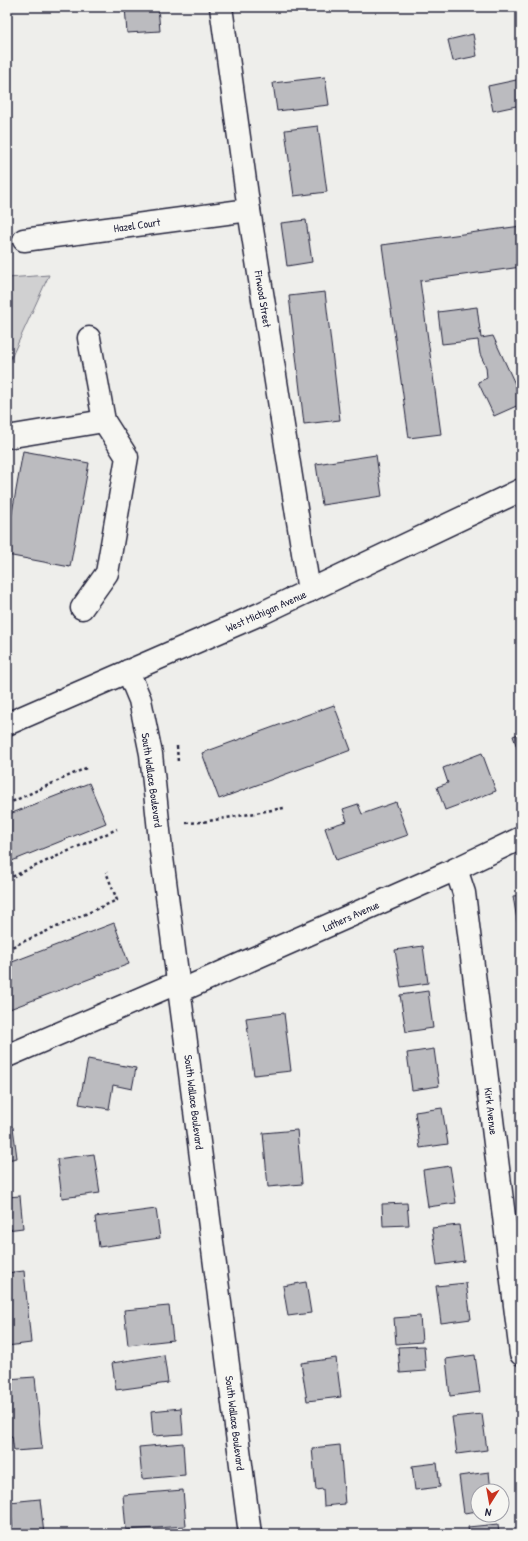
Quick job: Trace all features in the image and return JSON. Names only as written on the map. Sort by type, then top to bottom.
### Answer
[{"type":"street","name":"Firwood Street","points":[[221,7],[249,210],[309,591]]},
{"type":"street","name":"Hazel Court","points":[[24,240],[249,210]]},
{"type":"street","points":[[82,608],[107,573],[127,457],[104,421],[89,338]]},
{"type":"street","points":[[7,437],[104,421]]},
{"type":"street","name":"West Michigan Avenue","points":[[7,724],[309,591],[521,490]]},
{"type":"street","name":"South Wallace Boulevard","points":[[128,672],[140,700],[151,754],[161,850],[250,1534]]},
{"type":"street","name":"Lathers Avenue","points":[[7,1056],[179,986],[456,869],[521,838]]},
{"type":"street","name":"Kirk Avenue","points":[[456,869],[464,893],[521,1354]]},
{"type":"path","points":[[177,746],[178,763]]},
{"type":"path","points":[[7,804],[86,768]]},
{"type":"path","points":[[186,823],[203,822],[284,808]]},
{"type":"path","points":[[7,879],[117,829]]},
{"type":"path","points":[[7,949],[117,900],[106,872]]},
{"type":"shaded area","points":[[49,275],[7,367],[7,278]]},
{"type":"building","points":[[125,7],[158,7],[160,31],[127,33]]},
{"type":"building","points":[[473,34],[477,56],[453,61],[448,40]]},
{"type":"building","points":[[325,77],[329,105],[277,111],[273,83]]},
{"type":"building","points":[[521,79],[521,105],[493,111],[488,86]]},
{"type":"building","points":[[318,126],[327,192],[294,196],[285,130]]},
{"type":"building","points":[[306,220],[312,262],[287,266],[281,223]]},
{"type":"building","points":[[521,226],[521,267],[420,281],[441,434],[409,438],[382,245]]},
{"type":"building","points":[[325,292],[340,420],[304,424],[289,296]]},
{"type":"building","points":[[477,307],[481,338],[493,336],[521,397],[521,404],[494,416],[478,382],[487,378],[486,367],[480,354],[478,340],[442,344],[438,312]]},
{"type":"building","points":[[23,451],[89,463],[70,567],[7,555],[7,541]]},
{"type":"building","points":[[376,455],[382,496],[322,505],[316,464]]},
{"type":"building","points":[[334,705],[351,750],[219,799],[202,753]]},
{"type":"building","points":[[521,733],[521,759],[513,736]]},
{"type":"building","points":[[482,753],[496,791],[445,810],[437,787],[448,783],[443,768]]},
{"type":"building","points":[[89,783],[106,823],[7,863],[7,815]]},
{"type":"building","points":[[396,802],[408,835],[336,860],[325,828],[347,821],[343,809],[358,804],[362,814]]},
{"type":"building","points":[[521,895],[521,932],[519,932],[513,896]]},
{"type":"building","points":[[114,923],[129,964],[7,1010],[7,964]]},
{"type":"building","points":[[423,946],[428,983],[401,987],[395,950]]},
{"type":"building","points":[[428,991],[433,1028],[406,1032],[400,995]]},
{"type":"building","points":[[284,1013],[291,1071],[254,1075],[246,1018]]},
{"type":"building","points":[[434,1049],[439,1086],[412,1090],[407,1053]]},
{"type":"building","points":[[88,1059],[136,1068],[132,1089],[113,1085],[109,1109],[79,1104]]},
{"type":"building","points":[[442,1108],[448,1144],[420,1148],[415,1112]]},
{"type":"building","points":[[13,1127],[17,1158],[7,1160],[7,1128]]},
{"type":"building","points":[[297,1130],[302,1184],[268,1187],[263,1133]]},
{"type":"building","points":[[94,1154],[100,1193],[62,1198],[57,1159]]},
{"type":"building","points":[[450,1166],[456,1203],[428,1207],[423,1170]]},
{"type":"building","points":[[20,1196],[23,1228],[7,1230],[7,1197]]},
{"type":"building","points":[[407,1203],[409,1225],[383,1226],[382,1204]]},
{"type":"building","points":[[156,1209],[160,1238],[99,1247],[95,1217]]},
{"type":"building","points":[[459,1225],[464,1261],[437,1265],[432,1228]]},
{"type":"building","points":[[24,1271],[31,1343],[7,1346],[7,1273]]},
{"type":"building","points":[[306,1282],[311,1313],[288,1316],[283,1286]]},
{"type":"building","points":[[466,1283],[471,1319],[441,1323],[436,1286]]},
{"type":"building","points":[[169,1306],[173,1340],[128,1345],[124,1310]]},
{"type":"building","points":[[420,1316],[422,1342],[396,1344],[394,1318]]},
{"type":"building","points":[[424,1346],[426,1371],[400,1373],[398,1347]]},
{"type":"building","points":[[164,1355],[168,1383],[116,1390],[112,1363]]},
{"type":"building","points":[[475,1355],[480,1392],[450,1396],[446,1359]]},
{"type":"building","points":[[336,1358],[341,1397],[307,1401],[301,1363]]},
{"type":"building","points":[[35,1377],[42,1449],[14,1451],[12,1436],[7,1437],[7,1379]]},
{"type":"building","points":[[181,1408],[183,1434],[153,1436],[151,1411]]},
{"type":"building","points":[[482,1414],[487,1450],[457,1454],[452,1417]]},
{"type":"building","points":[[183,1443],[185,1475],[142,1479],[139,1447]]},
{"type":"building","points":[[340,1445],[345,1504],[324,1506],[323,1489],[316,1490],[312,1448]]},
{"type":"building","points":[[437,1463],[440,1487],[415,1490],[412,1466]]},
{"type":"building","points":[[489,1472],[490,1483],[470,1483],[470,1512],[464,1513],[459,1476]]},
{"type":"building","points":[[183,1490],[186,1526],[126,1530],[123,1495]]},
{"type":"building","points":[[40,1499],[44,1534],[13,1534],[10,1502]]},
{"type":"building","points":[[498,1524],[499,1534],[469,1534],[468,1527]]}]
